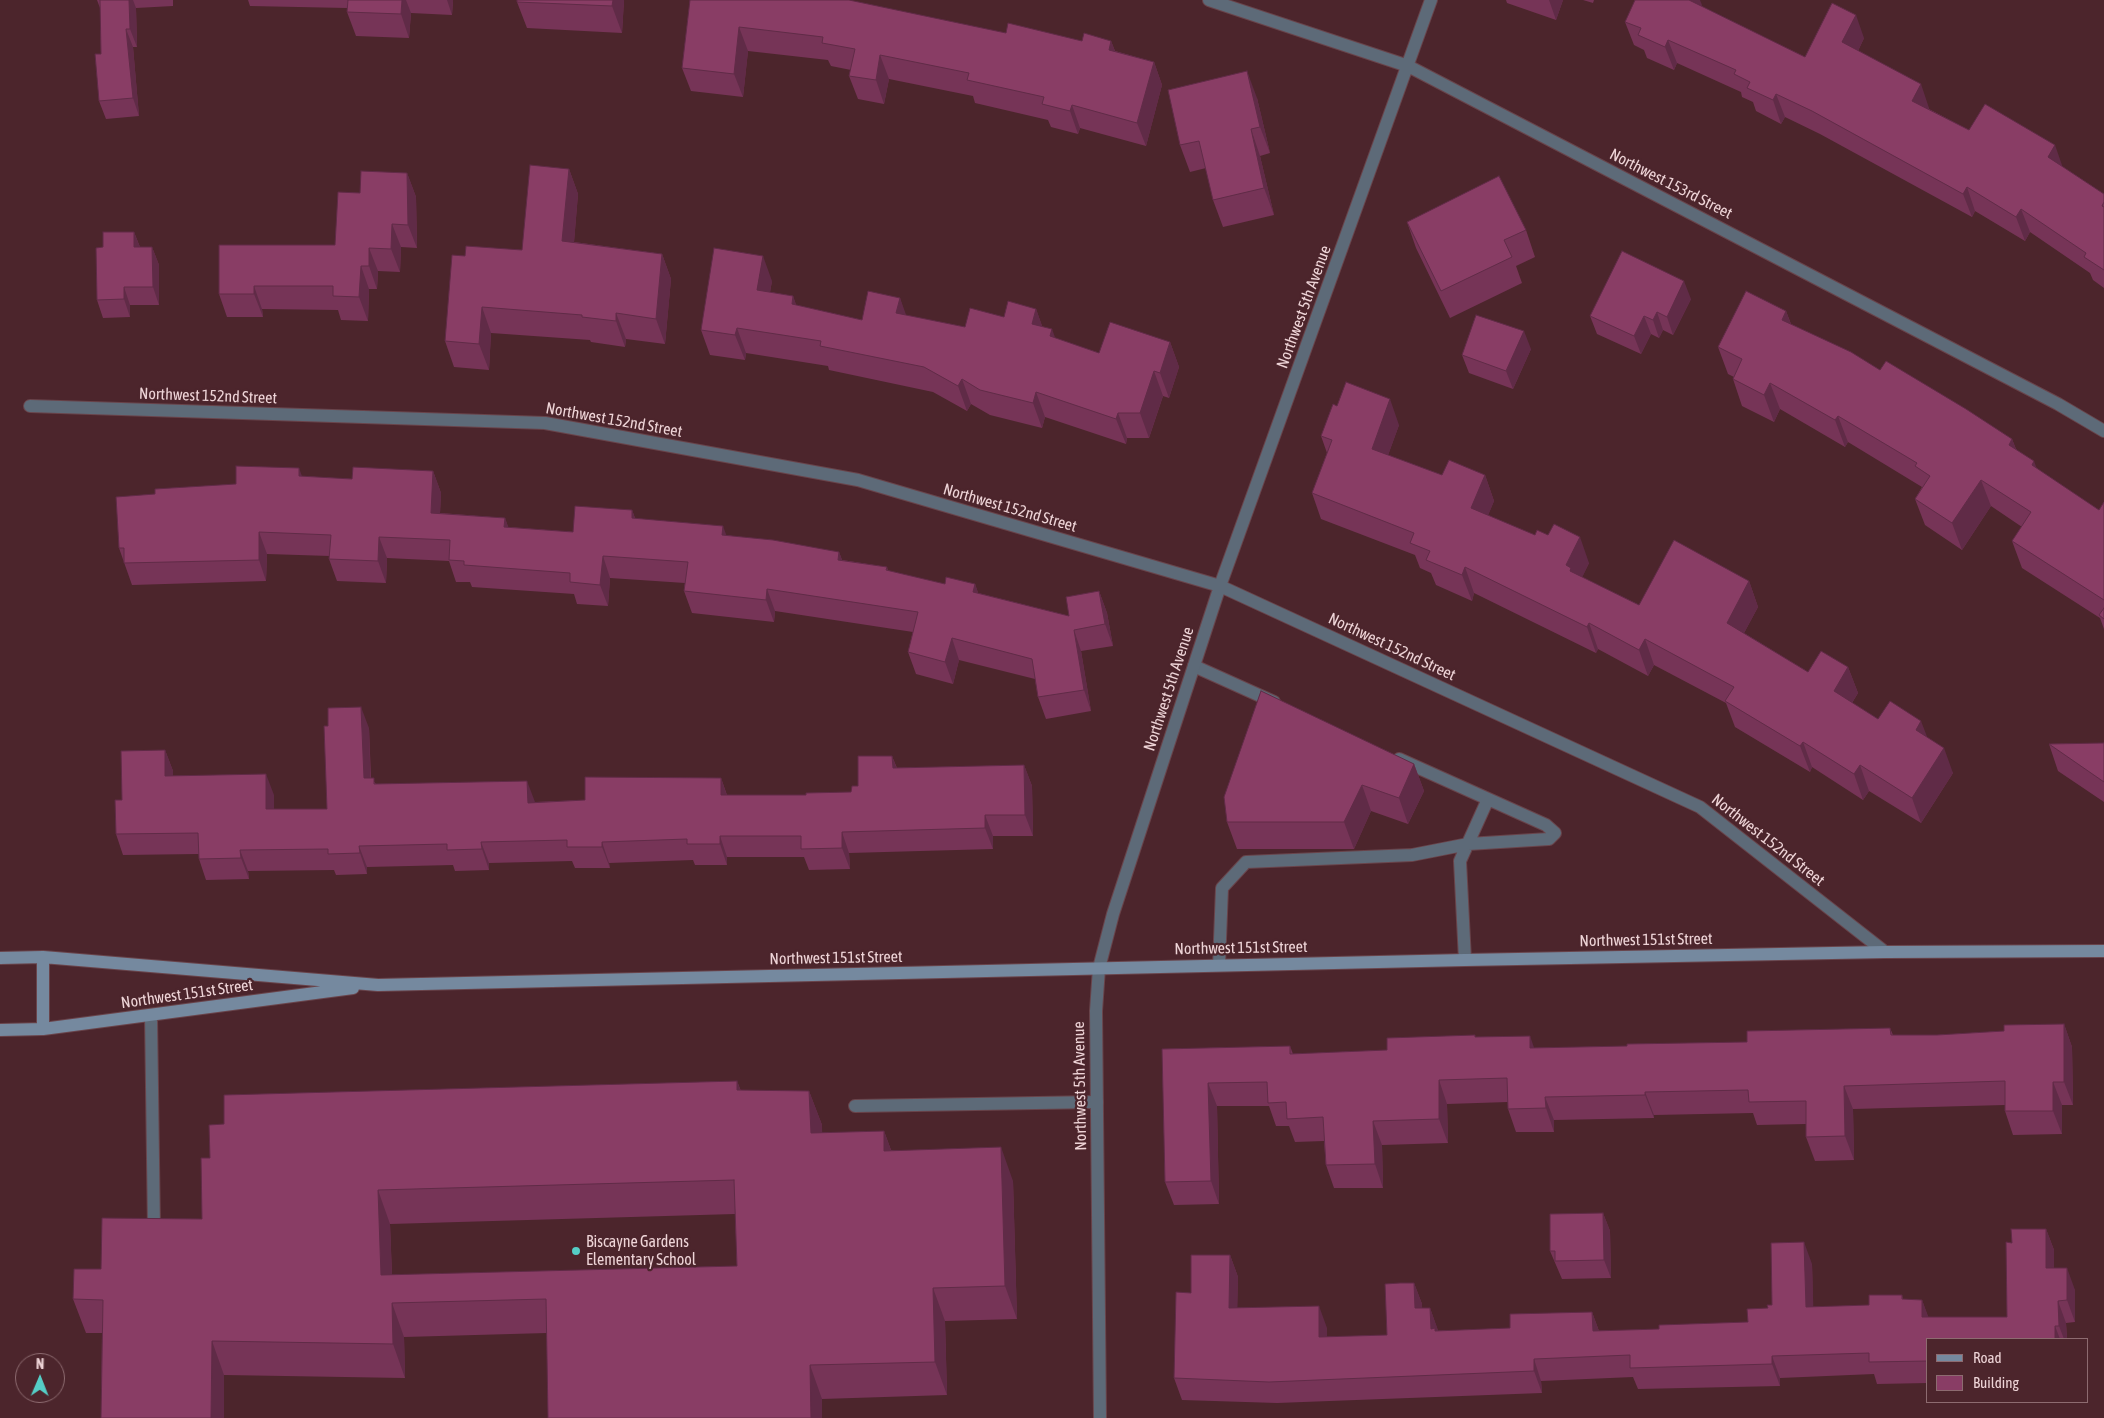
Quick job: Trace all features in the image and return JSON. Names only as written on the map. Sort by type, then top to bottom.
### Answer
[{"type":"street","name":"Northwest 153rd Street","points":[[1208,0],[1408,66],[2058,404],[2104,431]]},
{"type":"street","name":"Northwest 5th Avenue","points":[[1100,1418],[1096,1010],[1098,968],[1113,914],[1220,586],[1431,0]]},
{"type":"street","name":"Northwest 152nd Street","points":[[30,406],[545,423],[858,480],[1220,586],[1700,807],[1885,952]]},
{"type":"street","points":[[1194,666],[1283,706]]},
{"type":"street","points":[[1219,965],[1222,888],[1246,862],[1412,855],[1468,844],[1549,839],[1555,833],[1546,825],[1390,755]]},
{"type":"street","points":[[1465,960],[1460,861],[1488,799]]},
{"type":"street","name":"Northwest 151st Street","points":[[0,958],[43,957],[378,985],[1465,960],[2104,950]]},
{"type":"street","points":[[43,957],[43,1029]]},
{"type":"street","name":"Northwest 151st Street","points":[[0,1030],[43,1029],[378,985]]},
{"type":"street","points":[[151,1015],[154,1231]]},
{"type":"street","points":[[855,1106],[1097,1102]]},
{"type":"building","points":[[100,0],[129,0],[130,29],[126,29],[133,98],[99,101],[95,54],[101,54]]},
{"type":"building","points":[[348,0],[402,0],[401,14],[347,12]]},
{"type":"building","points":[[517,0],[613,0],[612,6],[517,2]]},
{"type":"building","points":[[690,0],[849,0],[1006,33],[1008,23],[1082,41],[1084,33],[1111,41],[1109,50],[1154,62],[1137,123],[1072,105],[1070,111],[1042,104],[1044,97],[967,80],[969,73],[880,55],[876,80],[849,76],[855,49],[822,43],[823,37],[739,27],[734,74],[682,68]]},
{"type":"building","points":[[1635,0],[1689,0],[1805,57],[1832,3],[1856,15],[1842,42],[1921,84],[1912,101],[1969,130],[1985,104],[2055,145],[2048,157],[2104,194],[2102,206],[2104,207],[2104,270],[2084,257],[2086,253],[2021,209],[2016,217],[1967,187],[1963,194],[1812,111],[1776,94],[1773,100],[1747,88],[1750,82],[1734,74],[1736,70],[1668,40],[1665,47],[1638,35],[1641,28],[1625,22]]},
{"type":"building","points":[[1247,71],[1260,127],[1251,129],[1264,188],[1213,200],[1199,141],[1180,145],[1168,90]]},
{"type":"building","points":[[530,165],[569,169],[562,241],[662,254],[656,319],[616,313],[616,321],[582,317],[582,315],[482,307],[479,344],[445,341],[452,255],[465,256],[466,246],[522,250]]},
{"type":"building","points":[[361,171],[407,173],[408,225],[392,224],[391,249],[369,248],[369,266],[361,266],[359,297],[333,296],[333,286],[254,286],[254,294],[219,294],[219,245],[335,245],[338,192],[360,193]]},
{"type":"building","points":[[1499,176],[1526,230],[1504,240],[1512,257],[1441,291],[1407,222]]},
{"type":"building","points":[[103,232],[134,232],[134,247],[152,247],[153,287],[124,287],[124,299],[97,300],[96,248],[103,247]]},
{"type":"building","points":[[714,248],[763,256],[757,290],[793,296],[792,304],[862,320],[868,291],[900,298],[896,313],[965,327],[970,308],[1004,317],[1008,301],[1036,309],[1032,324],[1052,329],[1050,336],[1099,353],[1110,322],[1170,342],[1160,373],[1154,371],[1140,413],[1118,413],[1116,419],[1036,392],[1033,403],[980,390],[962,379],[958,386],[924,367],[820,346],[821,341],[737,328],[735,335],[701,330]]},
{"type":"building","points":[[1622,251],[1684,281],[1667,317],[1657,312],[1653,320],[1644,316],[1634,336],[1590,316]]},
{"type":"building","points":[[1746,291],[1786,311],[1782,320],[1851,352],[1880,370],[1886,361],[2012,439],[2009,445],[2034,461],[2032,465],[2099,510],[2104,502],[2104,600],[2012,541],[2031,512],[1981,480],[1952,523],[1915,499],[1930,476],[1915,466],[1917,463],[1838,416],[1835,420],[1770,383],[1764,395],[1733,379],[1742,359],[1718,347]]},
{"type":"building","points":[[1476,315],[1524,331],[1506,371],[1462,355]]},
{"type":"building","points":[[1346,382],[1390,399],[1372,449],[1442,475],[1449,460],[1485,475],[1471,508],[1535,535],[1537,530],[1548,535],[1554,524],[1580,537],[1566,565],[1571,568],[1570,571],[1639,605],[1674,540],[1749,581],[1727,623],[1808,672],[1821,651],[1848,667],[1834,691],[1878,719],[1890,701],[1921,721],[1916,730],[1944,748],[1912,798],[1860,765],[1854,774],[1803,742],[1800,746],[1725,701],[1734,687],[1645,639],[1639,650],[1589,623],[1587,627],[1465,567],[1462,575],[1426,560],[1430,551],[1410,543],[1414,533],[1312,493],[1332,440],[1321,436],[1333,404],[1337,406]]},
{"type":"building","points":[[236,466],[299,468],[299,476],[352,479],[353,467],[433,471],[431,513],[505,518],[504,527],[573,532],[575,506],[632,510],[632,518],[723,526],[722,535],[773,540],[839,552],[838,560],[887,567],[886,570],[945,584],[946,577],[975,584],[973,592],[1069,616],[1066,597],[1099,591],[1105,624],[1074,630],[1084,690],[1038,697],[1032,659],[952,638],[945,662],[908,652],[918,612],[767,589],[766,600],[684,591],[688,562],[603,556],[600,585],[570,582],[570,573],[464,565],[464,561],[449,560],[450,540],[379,537],[378,561],[329,559],[331,535],[259,532],[259,560],[124,563],[124,548],[119,548],[116,497],[155,494],[155,489],[236,484]]},
{"type":"building","points":[[2104,608],[2104,619],[2099,615]]},
{"type":"building","points":[[1261,691],[1414,764],[1399,798],[1362,785],[1344,822],[1227,822],[1224,797]]},
{"type":"building","points":[[361,707],[364,778],[374,778],[374,784],[527,781],[528,803],[585,800],[585,777],[721,778],[721,795],[806,795],[806,793],[851,792],[852,786],[858,786],[858,756],[892,756],[893,768],[1024,765],[1025,815],[985,815],[985,828],[842,832],[842,848],[801,849],[801,836],[720,836],[720,844],[687,844],[687,839],[602,842],[602,847],[567,847],[567,840],[481,842],[482,849],[447,850],[447,844],[359,846],[360,853],[328,854],[328,849],[240,850],[241,858],[199,859],[198,833],[116,834],[115,800],[122,800],[121,751],[165,750],[165,776],[266,774],[266,809],[327,809],[324,726],[328,726],[328,708]]},
{"type":"building","points":[[2104,743],[2104,782],[2049,744]]},
{"type":"building","points":[[2064,1024],[2064,1082],[2053,1082],[2053,1111],[2005,1111],[2005,1081],[1844,1086],[1845,1136],[1806,1137],[1806,1101],[1749,1102],[1748,1090],[1645,1092],[1645,1095],[1545,1097],[1546,1108],[1508,1109],[1507,1078],[1439,1080],[1439,1119],[1373,1121],[1375,1164],[1326,1165],[1323,1117],[1287,1119],[1286,1102],[1268,1103],[1267,1082],[1208,1083],[1211,1181],[1165,1182],[1162,1049],[1290,1046],[1290,1054],[1387,1050],[1387,1038],[1475,1035],[1475,1037],[1530,1036],[1530,1048],[1627,1046],[1627,1044],[1747,1042],[1747,1031],[1890,1028],[1891,1035],[1937,1035],[2004,1031],[2004,1025]]},
{"type":"building","points":[[737,1081],[737,1090],[809,1091],[811,1133],[884,1131],[884,1151],[1001,1147],[1005,1286],[933,1288],[935,1362],[810,1365],[811,1418],[548,1418],[546,1299],[392,1303],[393,1344],[212,1341],[211,1418],[101,1418],[103,1300],[73,1299],[74,1269],[101,1269],[102,1218],[202,1219],[201,1158],[210,1158],[209,1125],[224,1124],[224,1095]],"holes":[[[734,1180],[737,1266],[381,1275],[378,1190]]]},
{"type":"building","points":[[1603,1213],[1604,1260],[1555,1261],[1555,1251],[1550,1251],[1550,1214]]},
{"type":"building","points":[[2011,1229],[2046,1229],[2046,1268],[2067,1268],[2067,1300],[2058,1301],[2059,1326],[2055,1326],[2055,1338],[1926,1338],[1926,1361],[1869,1362],[1869,1353],[1772,1356],[1772,1364],[1630,1368],[1630,1355],[1534,1359],[1534,1371],[1269,1382],[1174,1378],[1176,1292],[1191,1293],[1191,1255],[1230,1255],[1229,1308],[1319,1306],[1319,1337],[1387,1335],[1385,1284],[1400,1283],[1414,1283],[1415,1308],[1430,1308],[1431,1329],[1435,1328],[1435,1331],[1510,1328],[1510,1314],[1592,1312],[1593,1331],[1659,1329],[1659,1325],[1748,1322],[1747,1309],[1768,1308],[1767,1305],[1772,1305],[1771,1243],[1804,1242],[1806,1307],[1869,1305],[1869,1295],[1902,1295],[1902,1299],[1922,1300],[1922,1317],[2007,1317],[2006,1242],[2012,1243]]},
{"type":"place","name":"Biscayne Gardens Elementary School","points":[[576,1251]]}]
